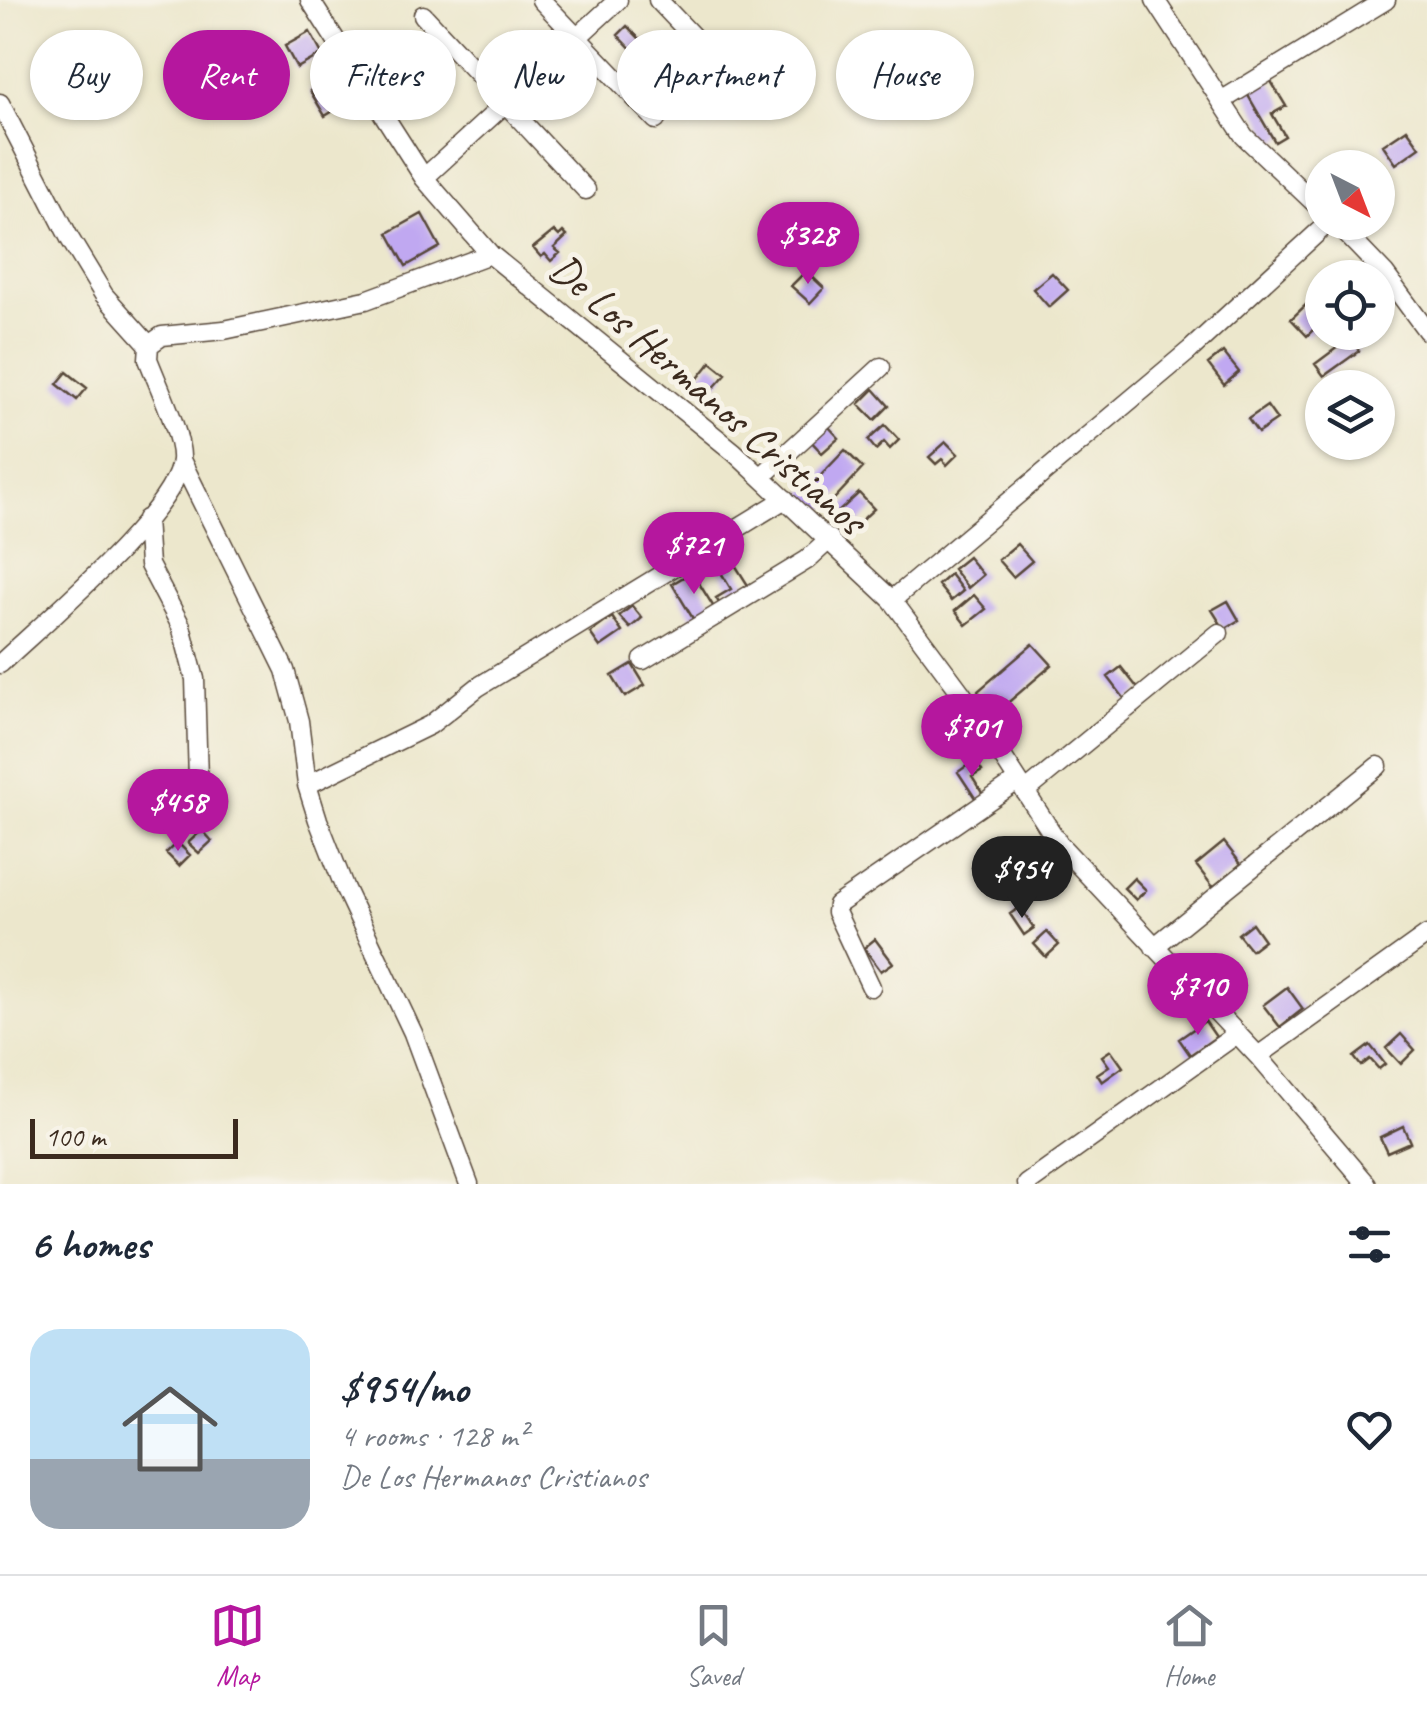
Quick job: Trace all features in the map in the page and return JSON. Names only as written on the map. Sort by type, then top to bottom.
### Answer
[{"type":"street","name":"De Los Hermanos Cristianos","points":[[310,0],[424,178],[490,254],[761,477],[892,600],[962,694],[1059,844],[1258,1056],[1367,1184]]},
{"type":"street","points":[[542,0],[570,30]]},
{"type":"street","points":[[586,30],[618,0]]},
{"type":"street","points":[[658,0],[686,30]]},
{"type":"street","points":[[1156,0],[1244,136],[1305,194]]},
{"type":"street","points":[[1221,101],[1386,0]]},
{"type":"street","points":[[423,15],[476,71]]},
{"type":"street","points":[[597,59],[617,80]]},
{"type":"street","points":[[0,103],[70,239],[104,295],[149,345],[148,359],[180,440],[181,460],[168,495],[110,558],[0,664]]},
{"type":"street","points":[[424,178],[487,120]]},
{"type":"street","points":[[522,120],[586,190]]},
{"type":"street","points":[[892,600],[1190,350],[1312,240]]},
{"type":"street","points":[[1351,240],[1386,274],[1427,331]]},
{"type":"street","points":[[149,345],[162,336],[224,330],[366,300],[490,254]]},
{"type":"street","points":[[761,477],[881,367]]},
{"type":"street","points":[[181,460],[285,670],[299,721],[307,785],[338,872],[414,1033],[469,1184]]},
{"type":"street","points":[[307,785],[430,725],[478,687],[784,499]]},
{"type":"street","points":[[146,519],[150,565],[182,626],[194,679],[199,814]]},
{"type":"street","points":[[643,660],[807,560],[830,539]]},
{"type":"street","points":[[871,987],[836,912],[836,904],[1021,787],[1219,633]]},
{"type":"street","points":[[1154,948],[1378,766]]},
{"type":"street","points":[[1258,1056],[1427,934]]},
{"type":"street","points":[[1027,1184],[1237,1034]]},
{"type":"building","points":[[310,32],[310,61],[297,68],[290,55],[290,43]]},
{"type":"building","points":[[1269,78],[1286,106],[1272,114],[1285,136],[1275,142],[1246,92]]},
{"type":"building","points":[[1407,129],[1420,147],[1396,164],[1395,150],[1386,150],[1383,145]]},
{"type":"building","points":[[422,214],[440,247],[406,266],[388,233]]},
{"type":"building","points":[[554,231],[567,236],[554,248],[560,253],[551,261],[533,248]]},
{"type":"building","points":[[806,271],[824,288],[810,303],[791,286]]},
{"type":"building","points":[[1052,273],[1068,290],[1049,307],[1033,289]]},
{"type":"building","points":[[1305,306],[1305,334],[1291,319]]},
{"type":"building","points":[[1334,350],[1359,351],[1332,370],[1320,370],[1315,364]]},
{"type":"building","points":[[1223,352],[1239,372],[1224,385],[1208,364]]},
{"type":"building","points":[[711,362],[726,374],[709,393],[695,382]]},
{"type":"building","points":[[67,372],[87,388],[77,400],[57,384]]},
{"type":"building","points":[[874,389],[889,406],[875,420],[859,404]]},
{"type":"building","points":[[1267,406],[1277,420],[1258,433],[1248,419]]},
{"type":"building","points":[[827,425],[839,438],[822,453],[810,440]]},
{"type":"building","points":[[885,425],[899,440],[890,449],[884,442],[876,450],[868,440]]},
{"type":"building","points":[[946,442],[958,454],[947,465],[942,459],[936,464],[929,457]]},
{"type":"building","points":[[845,450],[863,468],[822,512],[803,494]]},
{"type":"building","points":[[859,493],[874,509],[852,529],[837,513]]},
{"type":"building","points":[[1017,544],[1032,561],[1013,577],[998,560]]},
{"type":"building","points":[[727,552],[751,590],[722,608],[716,598],[731,589],[714,561]]},
{"type":"building","points":[[968,557],[983,575],[968,588],[953,569]]},
{"type":"building","points":[[692,572],[715,609],[695,622],[672,584]]},
{"type":"building","points":[[950,574],[963,591],[951,601],[938,585]]},
{"type":"building","points":[[974,595],[986,609],[966,625],[955,611]]},
{"type":"building","points":[[1228,601],[1239,620],[1224,629],[1212,610]]},
{"type":"building","points":[[632,606],[642,618],[630,628],[619,616]]},
{"type":"building","points":[[612,617],[622,632],[600,647],[590,633]]},
{"type":"building","points":[[1033,644],[1052,665],[997,712],[978,691]]},
{"type":"building","points":[[632,664],[645,685],[625,697],[612,676]]},
{"type":"building","points":[[1121,667],[1140,691],[1127,702],[1108,677]]},
{"type":"building","points":[[975,760],[982,771],[972,777],[984,796],[977,801],[958,772]]},
{"type":"building","points":[[202,830],[212,841],[199,853],[188,843]]},
{"type":"building","points":[[177,842],[190,855],[179,866],[166,853]]},
{"type":"building","points":[[1224,842],[1241,864],[1213,887],[1196,865]]},
{"type":"building","points":[[1134,878],[1146,890],[1136,900],[1124,888]]},
{"type":"building","points":[[1020,907],[1034,928],[1024,935],[1010,914]]},
{"type":"building","points":[[1252,923],[1264,940],[1251,950],[1238,934]]},
{"type":"building","points":[[1047,932],[1059,945],[1046,957],[1034,944]]},
{"type":"building","points":[[875,939],[893,963],[881,971],[864,948]]},
{"type":"building","points":[[1287,987],[1303,1009],[1280,1027],[1263,1005]]},
{"type":"building","points":[[1205,1021],[1216,1037],[1190,1055],[1179,1039]]},
{"type":"building","points":[[1401,1034],[1415,1050],[1401,1064],[1386,1048]]},
{"type":"building","points":[[1370,1045],[1385,1064],[1379,1069],[1370,1059],[1361,1066],[1354,1057]]},
{"type":"building","points":[[1111,1050],[1123,1067],[1102,1082],[1097,1074],[1109,1066],[1102,1056]]},
{"type":"building","points":[[1403,1126],[1410,1142],[1387,1152],[1380,1137]]}]
